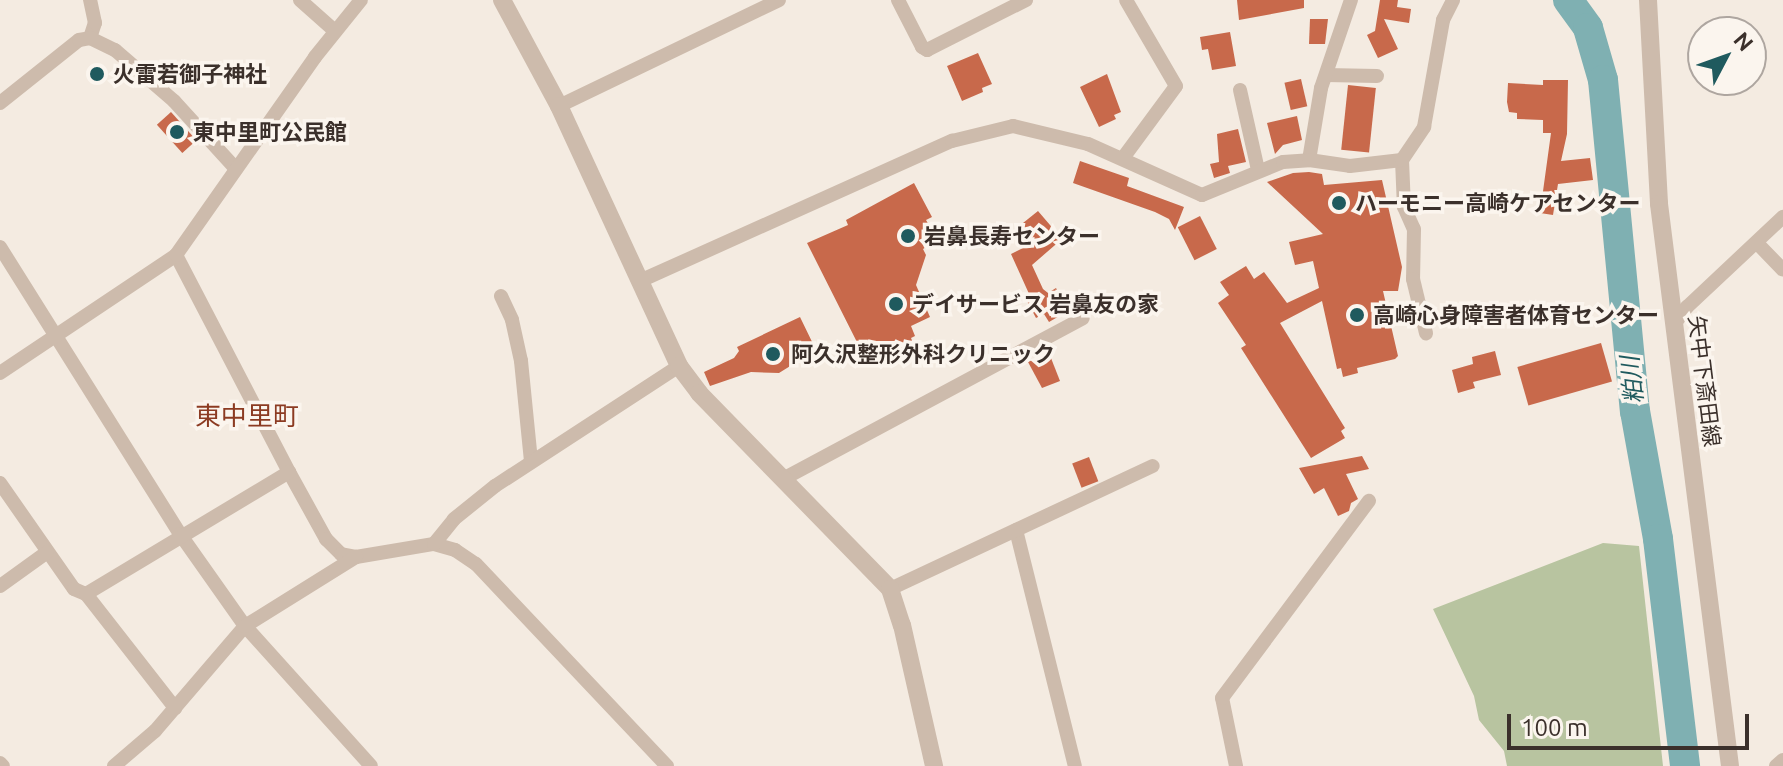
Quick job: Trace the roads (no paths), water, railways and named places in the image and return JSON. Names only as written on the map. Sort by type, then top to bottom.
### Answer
[{"type":"street","points":[[90,0],[95,23],[90,38]]},
{"type":"street","points":[[300,0],[335,31]]},
{"type":"street","points":[[0,373],[176,255],[335,31],[361,0]]},
{"type":"street","points":[[502,0],[559,106],[642,280],[679,366],[699,393],[890,589],[902,625],[934,766]]},
{"type":"street","points":[[559,106],[779,0]]},
{"type":"street","points":[[898,0],[922,47],[927,50],[1026,0]]},
{"type":"street","points":[[1123,158],[1176,86],[1126,0]]},
{"type":"street","points":[[1309,160],[1326,75],[1351,0]]},
{"type":"street","points":[[1426,333],[1413,279],[1414,229],[1404,207],[1402,160],[1424,127],[1443,20],[1453,0]]},
{"type":"street","name":"矢中下斎田線","points":[[1648,0],[1659,204],[1730,766]]},
{"type":"street","points":[[0,103],[79,40],[90,38],[115,50],[174,101],[236,169]]},
{"type":"street","points":[[1326,75],[1377,76]]},
{"type":"street","points":[[1240,90],[1258,170]]},
{"type":"street","points":[[642,280],[977,132],[1013,126],[1041,130],[1123,158],[1178,187],[1202,195],[1283,162],[1309,160],[1350,166],[1402,160]]},
{"type":"street","points":[[1673,326],[1687,307],[1783,217]]},
{"type":"street","points":[[1757,243],[1783,270]]},
{"type":"street","points":[[0,247],[180,534],[245,626],[371,766]]},
{"type":"street","points":[[176,255],[326,539],[341,554],[356,557],[434,544],[455,550],[476,564],[667,766]]},
{"type":"street","points":[[501,296],[512,320],[521,361],[531,462]]},
{"type":"street","points":[[783,479],[1083,318]]},
{"type":"street","points":[[434,544],[454,519],[531,462],[679,366]]},
{"type":"street","points":[[890,589],[1153,466]]},
{"type":"street","points":[[86,594],[180,534],[289,472]]},
{"type":"street","points":[[0,483],[46,553],[74,589],[86,594],[175,708]]},
{"type":"street","points":[[1236,766],[1222,698],[1369,501]]},
{"type":"street","points":[[1016,530],[1075,766]]},
{"type":"street","points":[[0,586],[46,553]]},
{"type":"street","points":[[114,766],[155,731],[245,626],[356,557]]},
{"type":"street","points":[[1776,766],[1783,760]]},
{"type":"waterway","name":"粕川","points":[[1568,0],[1588,28],[1603,80],[1635,411],[1658,539],[1685,766]]},
{"type":"place","name":"火雷若御子神社","points":[[97,74]]},
{"type":"place","name":"東中里町公民館","points":[[177,132]]},
{"type":"place","name":"ハーモニー高崎ケアセンター","points":[[1339,203]]},
{"type":"place","name":"岩鼻長寿センター","points":[[908,236]]},
{"type":"place","name":"デイサービス 岩鼻友の家","points":[[896,304]]},
{"type":"place","name":"高崎心身障害者体育センター","points":[[1357,315]]},
{"type":"place","name":"阿久沢整形外科クリニック","points":[[773,354]]},
{"type":"district","name":"東中里町","points":[[247,416]]}]
